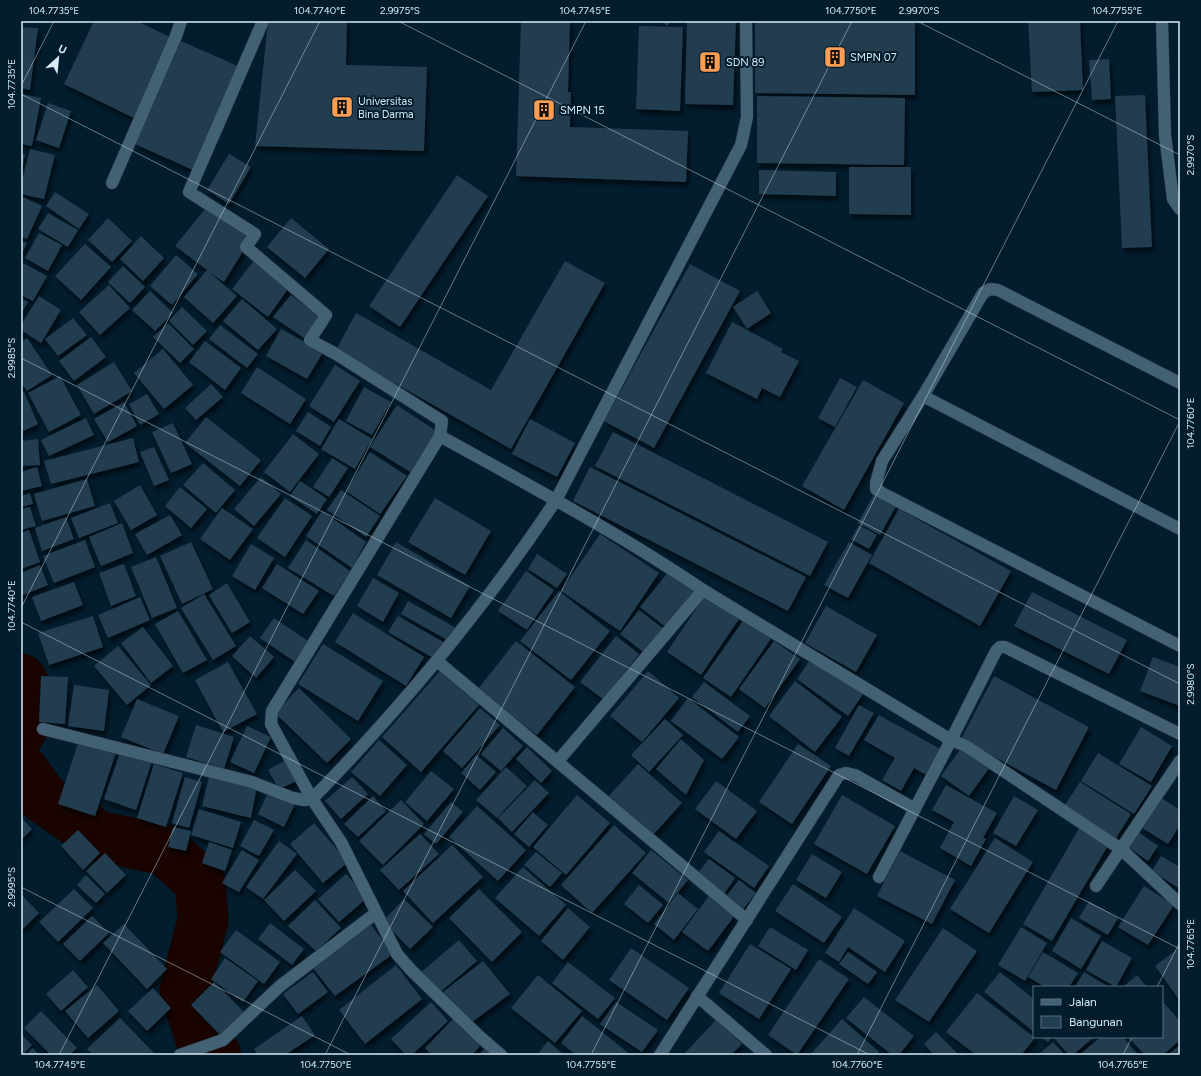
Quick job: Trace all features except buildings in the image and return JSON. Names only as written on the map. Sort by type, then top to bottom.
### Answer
[{"type":"street","points":[[112,183],[176,36],[181,21]]},
{"type":"street","points":[[263,21],[189,192],[255,234],[246,247],[326,315],[310,340],[336,354],[442,421],[440,436],[272,711],[271,724],[312,799],[341,842],[397,954],[411,970],[479,1036],[501,1055]]},
{"type":"street","points":[[43,729],[252,782],[293,798],[304,800],[312,799],[437,661],[538,527],[556,500],[741,145],[747,118],[746,21]]},
{"type":"street","points":[[1162,21],[1165,135],[1173,199],[1180,209]]},
{"type":"street","points":[[1180,383],[998,290],[990,289],[983,293],[923,396],[882,461],[876,483],[876,489],[1180,646]]},
{"type":"street","points":[[923,396],[1180,529]]},
{"type":"street","points":[[440,436],[556,500],[668,566],[703,590],[951,740],[966,746],[1120,849],[1180,904]]},
{"type":"street","points":[[558,762],[703,590]]},
{"type":"street","points":[[879,877],[951,740],[996,650],[1000,647],[1005,648],[1180,734]]},
{"type":"street","points":[[437,661],[747,920]]},
{"type":"street","points":[[1096,886],[1180,761]]},
{"type":"street","points":[[660,1055],[839,775],[846,773],[856,775],[915,809]]},
{"type":"street","points":[[180,1055],[224,1040],[280,986],[376,913]]},
{"type":"street","points":[[697,996],[766,1055]]},
{"type":"waterway","points":[[21,679],[30,696],[21,731]]},
{"type":"waterway","points":[[21,768],[43,798],[98,836],[165,850],[200,882],[203,920],[185,990],[203,1045],[216,1055]]},
{"type":"place","name":"SMPN 07","points":[[835,57]]},
{"type":"place","name":"SDN 89","points":[[710,62]]},
{"type":"place","name":"Universitas Bina Darma","points":[[342,107]]},
{"type":"place","name":"SMPN 15","points":[[544,110]]}]
